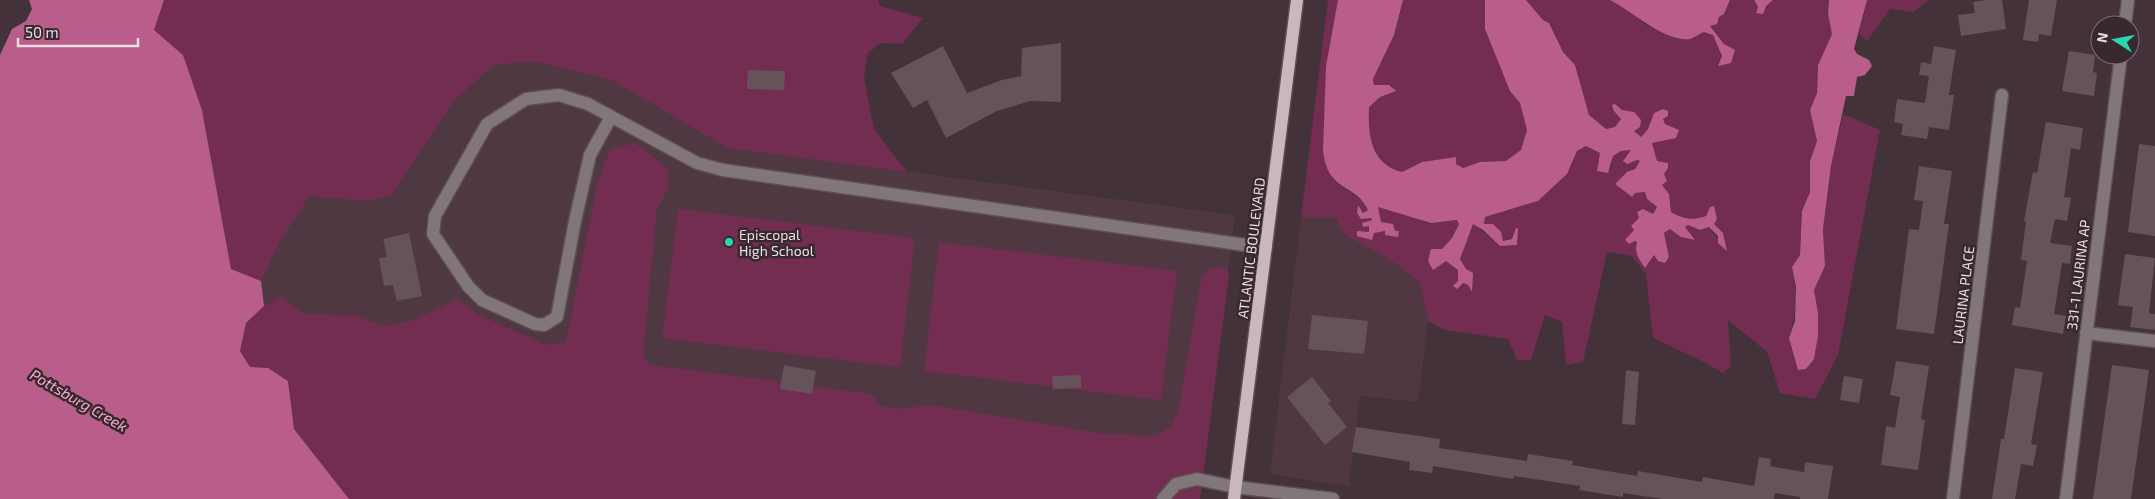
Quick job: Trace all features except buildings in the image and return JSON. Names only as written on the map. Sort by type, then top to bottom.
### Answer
[{"type":"main road","name":"ATLANTIC BOULEVARD","points":[[1234,493],[1297,0]]},
{"type":"street","points":[[2126,15],[2128,0]]},
{"type":"street","name":"331-1 LAURINA AP","points":[[2066,499],[2120,65]]},
{"type":"street","points":[[611,117],[590,155],[575,221],[557,317],[544,325],[535,324],[482,300],[468,286],[433,234],[435,216],[487,124],[526,99],[559,94],[588,104],[697,163],[723,170],[1266,248]]},
{"type":"street","name":"LAURINA PLACE","points":[[1953,499],[2002,94]]},
{"type":"street","points":[[2086,333],[2155,342]]},
{"type":"street","points":[[1163,499],[1176,484],[1197,479],[1234,493],[1333,499]]},
{"type":"shaded area","points":[[164,0],[878,0],[880,6],[923,18],[902,44],[881,43],[868,53],[864,78],[874,129],[907,172],[728,148],[610,79],[532,61],[493,65],[454,101],[391,196],[366,201],[309,196],[279,243],[261,281],[231,269],[202,110],[183,55],[154,30]]},
{"type":"shaded area","name":"Episcopal High School","points":[[846,0],[821,160],[1235,215],[1200,499],[349,499],[231,269],[258,78]]},
{"type":"shaded area","points":[[1328,0],[1338,0],[1335,21],[1332,179],[1365,203],[1368,211],[1364,213],[1358,206],[1357,213],[1371,218],[1369,232],[1395,231],[1381,223],[1377,206],[1431,223],[1458,220],[1459,224],[1452,238],[1442,249],[1446,261],[1458,270],[1459,281],[1454,286],[1463,283],[1468,285],[1471,291],[1466,269],[1460,259],[1473,223],[1500,246],[1516,245],[1516,228],[1512,239],[1503,241],[1493,224],[1484,225],[1485,217],[1538,201],[1567,174],[1577,151],[1586,146],[1600,153],[1597,170],[1611,169],[1613,156],[1621,151],[1631,150],[1637,160],[1641,162],[1623,178],[1635,193],[1645,192],[1647,199],[1657,207],[1653,214],[1640,218],[1631,226],[1634,230],[1635,241],[1637,242],[1637,256],[1645,268],[1655,254],[1658,261],[1665,263],[1669,258],[1664,233],[1670,229],[1681,237],[1695,240],[1685,227],[1688,225],[1700,230],[1709,227],[1727,250],[1723,233],[1714,224],[1710,207],[1706,216],[1692,219],[1684,218],[1671,212],[1669,194],[1662,185],[1664,174],[1668,168],[1657,161],[1652,142],[1665,124],[1663,118],[1654,113],[1648,129],[1641,137],[1621,119],[1615,127],[1606,129],[1589,115],[1575,65],[1563,52],[1549,23],[1543,20],[1526,0],[1610,0],[1622,6],[1648,26],[1691,39],[1704,32],[1713,35],[1722,56],[1718,65],[1731,63],[1724,44],[1710,26],[1724,14],[1730,0],[1754,0],[1758,7],[1766,6],[1773,0],[1829,0],[1828,14],[1832,34],[1818,65],[1817,93],[1810,110],[1817,141],[1810,161],[1810,192],[1802,211],[1800,255],[1792,267],[1795,303],[1794,320],[1789,338],[1806,369],[1814,358],[1818,336],[1818,313],[1814,290],[1825,266],[1823,229],[1831,166],[1843,114],[1880,130],[1838,355],[1815,399],[1780,393],[1767,352],[1728,320],[1731,366],[1723,373],[1653,338],[1646,274],[1632,256],[1607,252],[1583,362],[1566,365],[1562,322],[1545,315],[1531,360],[1517,360],[1508,339],[1444,330],[1428,321],[1420,282],[1386,257],[1345,235],[1335,217],[1301,217]]},
{"type":"shaded area","points":[[1403,0],[1485,0],[1510,91],[1520,103],[1527,130],[1521,150],[1506,162],[1480,162],[1462,168],[1456,164],[1456,157],[1422,162],[1402,172],[1391,168],[1377,155],[1369,127],[1369,106],[1389,85],[1374,85],[1373,79],[1394,35]]},
{"type":"shaded area","points":[[1867,0],[1929,0],[1913,12],[1890,9],[1867,41],[1859,34]]},
{"type":"shaded area","points":[[635,143],[668,169],[669,188],[657,209],[643,356],[651,365],[872,394],[880,406],[902,409],[930,405],[1104,434],[1155,436],[1170,427],[1178,411],[1202,276],[1213,268],[1227,269],[1229,276],[1200,499],[349,499],[294,429],[288,381],[268,368],[250,367],[240,351],[246,323],[264,306],[283,297],[304,314],[358,316],[383,326],[411,321],[458,299],[479,315],[546,345],[566,342],[598,181],[610,150]]},
{"type":"shaded area","points":[[678,209],[915,238],[900,367],[662,338]]},
{"type":"shaded area","points":[[1301,217],[1335,217],[1346,235],[1386,257],[1420,282],[1428,321],[1418,402],[1360,396],[1349,486],[1270,474]]},
{"type":"shaded area","points":[[939,242],[1177,271],[1161,400],[924,371]]},
{"type":"water","name":"Pottsburg Creek","points":[[29,0],[164,0],[154,30],[183,55],[202,110],[231,269],[261,281],[264,306],[246,323],[240,351],[250,367],[268,368],[288,381],[294,429],[349,499],[0,499],[0,55],[12,29],[26,21],[32,9]]},
{"type":"water","points":[[1338,0],[1403,0],[1394,35],[1373,79],[1374,85],[1389,85],[1396,91],[1380,97],[1369,107],[1369,127],[1373,147],[1383,162],[1391,168],[1402,172],[1422,162],[1456,157],[1456,164],[1463,168],[1480,162],[1506,161],[1521,150],[1527,130],[1520,103],[1510,91],[1485,29],[1485,0],[1526,0],[1543,20],[1549,23],[1563,52],[1575,65],[1589,115],[1606,129],[1615,127],[1621,119],[1614,111],[1612,105],[1615,104],[1622,110],[1634,112],[1641,120],[1640,127],[1634,131],[1641,137],[1648,129],[1654,113],[1663,109],[1668,111],[1668,116],[1663,119],[1665,124],[1679,130],[1676,138],[1652,143],[1657,161],[1668,163],[1668,168],[1664,174],[1667,181],[1662,185],[1669,194],[1671,212],[1684,218],[1692,219],[1706,216],[1710,207],[1714,206],[1717,219],[1714,224],[1723,233],[1727,251],[1718,243],[1718,236],[1709,227],[1700,230],[1688,225],[1685,227],[1695,240],[1681,237],[1670,229],[1664,233],[1669,257],[1665,263],[1658,261],[1654,255],[1645,268],[1637,253],[1637,242],[1629,244],[1625,240],[1634,230],[1631,226],[1639,218],[1637,212],[1643,209],[1653,214],[1657,207],[1647,199],[1645,192],[1635,193],[1632,197],[1615,184],[1627,172],[1635,169],[1640,161],[1637,160],[1627,164],[1623,161],[1631,150],[1621,151],[1613,156],[1608,173],[1597,171],[1600,153],[1586,146],[1577,151],[1567,174],[1538,201],[1485,217],[1484,224],[1493,224],[1501,232],[1503,241],[1512,239],[1516,228],[1518,228],[1517,245],[1500,246],[1483,230],[1473,224],[1460,259],[1466,269],[1473,273],[1472,292],[1468,285],[1463,283],[1457,289],[1453,286],[1458,281],[1458,270],[1446,261],[1433,270],[1428,261],[1431,249],[1442,249],[1452,238],[1459,224],[1457,220],[1431,223],[1378,207],[1381,222],[1393,224],[1395,231],[1399,231],[1398,237],[1385,235],[1385,231],[1374,233],[1372,240],[1357,236],[1357,231],[1369,232],[1369,226],[1363,227],[1362,223],[1372,220],[1371,218],[1361,219],[1357,213],[1358,205],[1363,213],[1368,210],[1363,201],[1342,186],[1330,174],[1323,150],[1326,66]]},
{"type":"water","points":[[1610,0],[1730,0],[1724,14],[1719,17],[1717,24],[1710,26],[1724,44],[1735,50],[1731,63],[1718,66],[1722,56],[1713,35],[1704,32],[1690,39],[1670,36],[1648,25]]},
{"type":"water","points":[[1754,0],[1773,0],[1766,6],[1763,14],[1756,13],[1758,7]]},
{"type":"water","points":[[1829,0],[1867,0],[1854,49],[1857,54],[1869,60],[1872,66],[1865,75],[1857,77],[1854,96],[1846,96],[1831,166],[1823,229],[1825,266],[1814,290],[1818,313],[1818,336],[1814,359],[1806,369],[1798,370],[1789,338],[1795,321],[1796,287],[1792,267],[1800,255],[1802,211],[1810,192],[1810,161],[1817,141],[1810,110],[1817,93],[1818,65],[1832,34],[1828,14]]},
{"type":"place","name":"Episcopal High School","points":[[729,242]]}]
